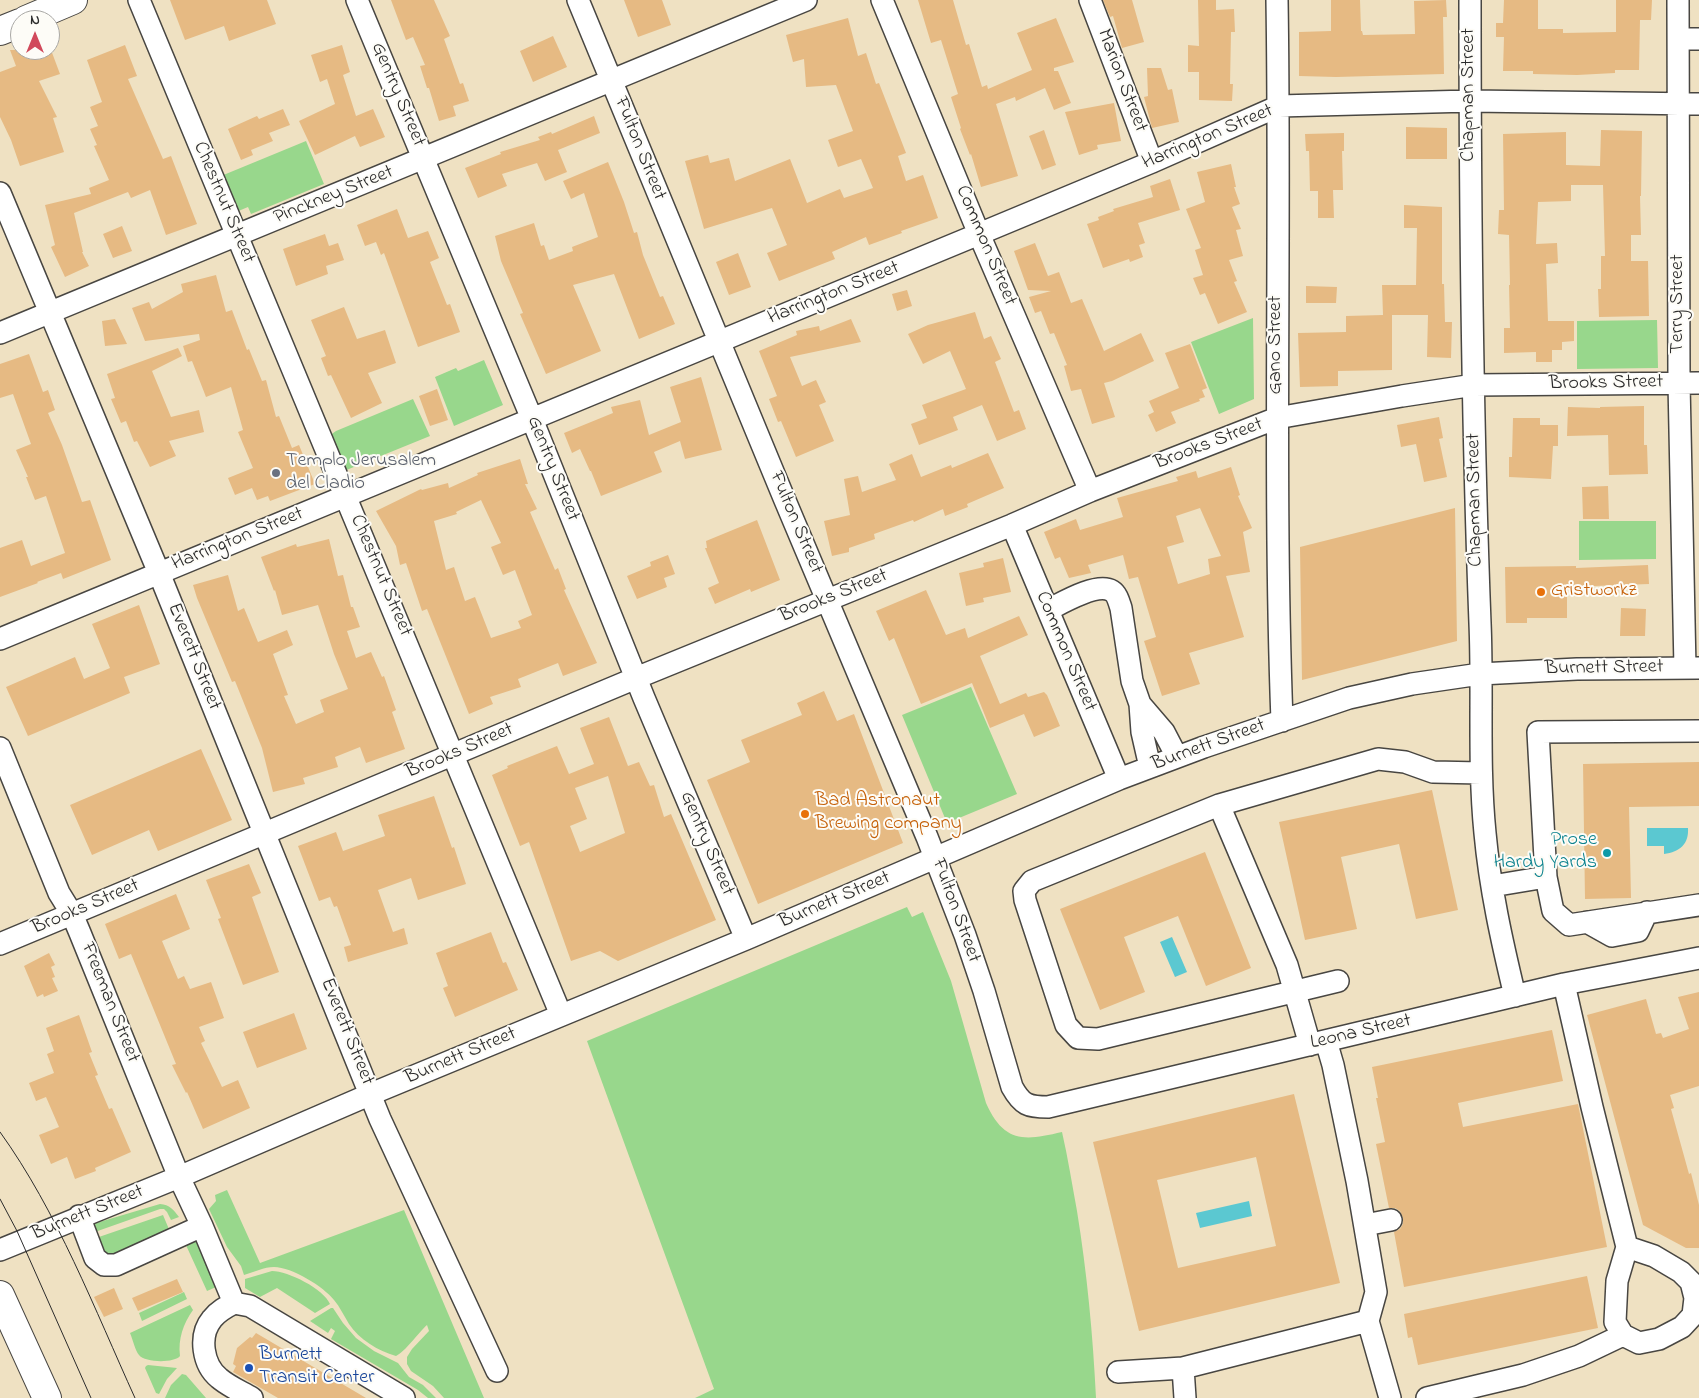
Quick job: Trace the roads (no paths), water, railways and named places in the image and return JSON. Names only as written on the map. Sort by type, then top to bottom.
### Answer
[{"type":"main road","points":[[50,10],[74,0]]},
{"type":"main road","points":[[0,1295],[47,1398]]},
{"type":"street","name":"Chestnut Street","points":[[139,0],[561,1015]]},
{"type":"street","name":"Gentry Street","points":[[358,0],[532,419],[636,678],[746,938]]},
{"type":"street","name":"Fulton Street","points":[[578,0],[936,858],[981,981],[1012,1087],[1024,1104]]},
{"type":"street","name":"Pinckney Street","points":[[0,334],[806,0]]},
{"type":"street","name":"Common Street","points":[[882,0],[979,234],[1090,491]]},
{"type":"street","name":"Marion Street","points":[[1090,0],[1152,162]]},
{"type":"street","name":"Gano Street","points":[[1277,0],[1279,106],[1277,418],[1282,721]]},
{"type":"street","name":"Chapman Street","points":[[1470,0],[1474,385],[1481,648],[1481,773],[1485,834],[1499,932],[1515,996]]},
{"type":"street","name":"Terry Street","points":[[1678,0],[1689,39],[1689,383],[1692,668]]},
{"type":"street","name":"Harrington Street","points":[[0,639],[1152,162],[1279,106],[1470,101],[1689,104]]},
{"type":"street","name":"Everett Street","points":[[0,193],[159,573],[380,1119],[497,1371]]},
{"type":"street","name":"Brooks Street","points":[[0,944],[636,678],[1012,525],[1090,491],[1277,418],[1474,385],[1689,383]]},
{"type":"street","name":"Common Street","points":[[1012,525],[1119,779]]},
{"type":"street","points":[[1048,610],[1094,589],[1103,588],[1113,591],[1118,598],[1132,681],[1140,704],[1142,732],[1150,767]]},
{"type":"street","name":"Burnett Street","points":[[0,1250],[79,1216],[179,1177],[371,1094],[936,858],[1119,779],[1177,757],[1349,698],[1412,684],[1480,674],[1577,669],[1692,668]]},
{"type":"street","points":[[1140,704],[1164,732],[1177,757]]},
{"type":"street","points":[[1699,731],[1538,732],[1546,877],[1553,911],[1569,925],[1699,905]]},
{"type":"street","name":"Freeman Street","points":[[0,748],[59,892],[72,914],[179,1177],[234,1303]]},
{"type":"street","points":[[1338,981],[1098,1039],[1078,1038],[1066,1025],[1025,900],[1024,891],[1032,881],[1219,805],[1378,759],[1405,762],[1433,772],[1481,773]]},
{"type":"street","points":[[1219,805],[1318,1043],[1333,1065],[1365,1225],[1376,1292],[1368,1321],[1390,1398]]},
{"type":"street","points":[[1492,886],[1546,877]]},
{"type":"street","name":"Leona Street","points":[[1024,1104],[1048,1108],[1564,984],[1699,958]]},
{"type":"street","points":[[1564,984],[1627,1247],[1617,1281],[1615,1322],[1623,1334],[1639,1343],[1659,1339],[1682,1327],[1693,1315],[1695,1298],[1691,1282],[1681,1272],[1654,1256],[1627,1247]]},
{"type":"street","points":[[79,1216],[95,1258],[104,1265],[116,1265],[202,1226]]},
{"type":"street","points":[[1365,1225],[1391,1220]]},
{"type":"street","points":[[252,1398],[220,1379],[209,1367],[204,1350],[205,1335],[211,1320],[221,1310],[234,1303],[250,1306],[404,1398]]},
{"type":"street","points":[[1118,1372],[1183,1368],[1368,1321]]},
{"type":"street","points":[[1428,1398],[1523,1375],[1578,1356],[1623,1334]]},
{"type":"street","points":[[1183,1368],[1186,1398]]},
{"type":"water","points":[[1647,828],[1688,828],[1687,839],[1679,849],[1664,854],[1664,846],[1647,846]]},
{"type":"water","points":[[1172,937],[1187,972],[1175,977],[1160,942]]},
{"type":"water","points":[[1249,1201],[1252,1216],[1200,1228],[1196,1213]]},
{"type":"tram line","points":[[0,1132],[21,1163],[57,1228],[90,1296],[135,1398]]},
{"type":"tram line","points":[[0,1199],[17,1231],[91,1398]]},
{"type":"place","name":"Templo Jerusalem del Cladio","points":[[276,473]]},
{"type":"place","name":"Gristworkz","points":[[1541,592]]},
{"type":"place","name":"Bad Astronaut Brewing company","points":[[805,814]]},
{"type":"place","name":"Prose Hardy Yards","points":[[1607,853]]},
{"type":"place","name":"Burnett Transit Center","points":[[249,1368]]}]
